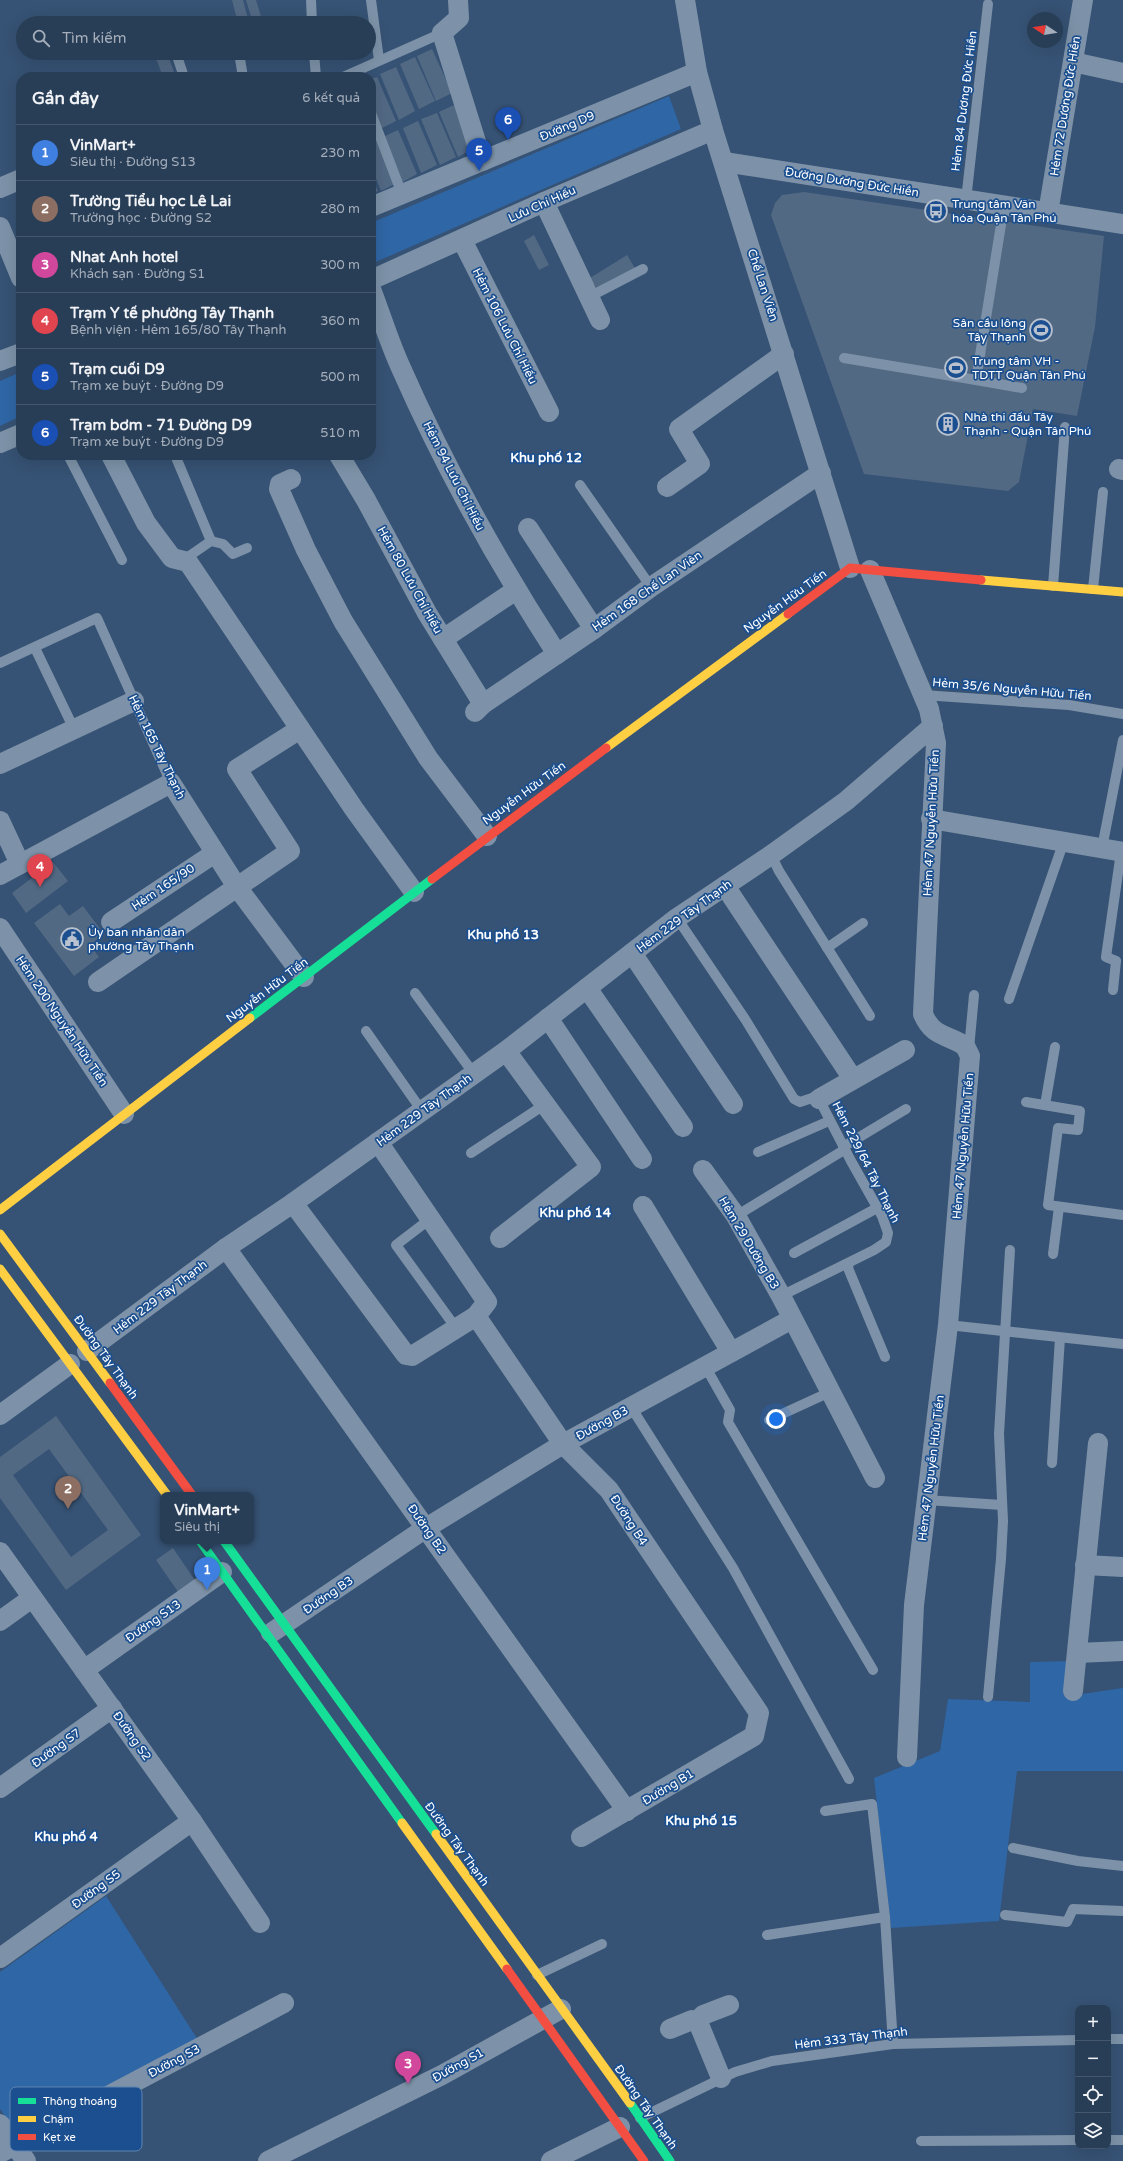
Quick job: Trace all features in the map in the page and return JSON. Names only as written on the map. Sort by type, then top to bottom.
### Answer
[{"type":"street","points":[[458,0],[459,18],[442,33],[482,161]]},
{"type":"street","name":"Chế Lan Viên","points":[[685,0],[697,72],[713,130],[850,568]]},
{"type":"street","name":"Hẻm 72 Dương Đức Hiền","points":[[1048,213],[1083,0]]},
{"type":"street","points":[[1073,62],[1123,73]]},
{"type":"street","name":"Đường D9","points":[[376,205],[697,72]]},
{"type":"street","name":"Lưu Chí Hiếu","points":[[376,278],[544,202],[713,130]]},
{"type":"street","name":"Đường Dương Đức Hiền","points":[[724,162],[1123,224]]},
{"type":"street","points":[[0,188],[16,181]]},
{"type":"street","points":[[544,202],[600,320]]},
{"type":"street","points":[[0,227],[16,266]]},
{"type":"street","name":"Hẻm 106 Lưu Chí Hiếu","points":[[462,240],[549,412]]},
{"type":"street","name":"Hẻm 94 Lưu Chí Hiếu","points":[[376,302],[400,367],[475,519],[516,590],[558,654]]},
{"type":"street","points":[[0,361],[16,354]]},
{"type":"street","points":[[667,487],[700,464],[679,429],[784,354]]},
{"type":"street","points":[[0,443],[16,436]]},
{"type":"street","points":[[114,460],[146,523],[172,558],[188,562],[354,808],[414,892]]},
{"type":"street","name":"Hẻm 80 Lưu Chí Hiếu","points":[[342,460],[443,639],[479,708]]},
{"type":"street","name":"Hẻm 168 Chế Lan Viên","points":[[479,708],[594,629],[651,587],[821,473]]},
{"type":"street","points":[[291,479],[280,484],[279,489],[306,550],[343,621],[428,758],[487,836]]},
{"type":"street","points":[[528,528],[594,629]]},
{"type":"street","points":[[850,568],[1123,592]]},
{"type":"street","name":"Nguyễn Hữu Tiến","points":[[0,1210],[487,836],[850,568]]},
{"type":"street","name":"Hẻm 47 Nguyễn Hữu Tiến","points":[[870,570],[923,695],[934,726],[936,759],[931,819],[923,1014],[929,1026],[936,1032],[961,1043],[969,1051],[948,1325],[914,1605],[907,1757]]},
{"type":"street","points":[[443,639],[516,590]]},
{"type":"street","points":[[0,764],[134,701]]},
{"type":"street","name":"Hẻm 229 Tây Thạnh","points":[[0,1416],[226,1248],[293,1203],[506,1051],[677,918],[764,860],[846,801],[934,726]]},
{"type":"street","points":[[98,982],[290,851],[237,769],[300,729]]},
{"type":"street","points":[[0,875],[172,783]]},
{"type":"street","name":"Hẻm 165 Tây Thạnh","points":[[172,783],[237,887],[304,977]]},
{"type":"street","points":[[931,819],[1122,852]]},
{"type":"street","points":[[0,821],[20,864]]},
{"type":"street","name":"Hẻm 165/90","points":[[111,922],[215,853]]},
{"type":"street","points":[[725,886],[853,1079]]},
{"type":"street","name":"Hẻm 200 Nguyễn Hữu Tiến","points":[[0,928],[124,1114]]},
{"type":"street","points":[[632,953],[733,1104]]},
{"type":"street","points":[[588,988],[683,1127]]},
{"type":"street","points":[[548,1018],[642,1159]]},
{"type":"street","points":[[819,1099],[905,1050]]},
{"type":"street","points":[[500,1238],[591,1167],[544,1105],[506,1051]]},
{"type":"street","points":[[293,1203],[405,1354],[412,1356],[476,1316],[487,1302],[378,1142]]},
{"type":"street","name":"Hẻm 29 Đường B3","points":[[702,1170],[736,1216],[792,1319]]},
{"type":"street","points":[[643,1206],[731,1352]]},
{"type":"street","name":"Đường Tây Thạnh","points":[[0,1234],[165,1492]]},
{"type":"street","name":"Đường B2","points":[[226,1248],[627,1811]]},
{"type":"street","name":"Đường Tây Thạnh","points":[[0,1269],[78,1357],[190,1492]]},
{"type":"street","name":"Đường B4","points":[[476,1316],[563,1444],[609,1490],[759,1713],[754,1736]]},
{"type":"street","points":[[792,1319],[875,1478]]},
{"type":"street","name":"Đường B3","points":[[276,1630],[426,1528],[563,1444],[792,1319]]},
{"type":"street","points":[[1073,1691],[1098,1443]]},
{"type":"street","name":"Đường Tây Thạnh","points":[[202,1544],[222,1572],[276,1630],[537,1975],[670,2161]]},
{"type":"street","name":"Đường Tây Thạnh","points":[[226,1544],[276,1630],[543,2018],[644,2161]]},
{"type":"street","name":"Đường S2","points":[[0,1552],[192,1821],[260,1923]]},
{"type":"street","points":[[1086,1566],[1123,1567]]},
{"type":"street","name":"Đường S13","points":[[84,1670],[222,1572]]},
{"type":"street","points":[[0,1621],[32,1598]]},
{"type":"street","points":[[1077,1653],[1123,1651]]},
{"type":"street","name":"Đường S7","points":[[0,1788],[112,1708]]},
{"type":"street","name":"Đường B1","points":[[581,1837],[754,1736]]},
{"type":"street","name":"Đường S5","points":[[0,1958],[192,1821]]},
{"type":"street","name":"Đường S3","points":[[132,2087],[284,2003]]},
{"type":"street","points":[[698,2022],[702,2015],[729,2006]]},
{"type":"street","name":"Đường S1","points":[[268,2161],[442,2075],[561,2009]]},
{"type":"street","points":[[670,2029],[692,2020],[698,2022],[721,2078]]},
{"type":"street","points":[[0,2124],[10,2146]]},
{"type":"street","points":[[551,2161],[620,2127]]},
{"type":"lane","points":[[311,0],[312,16]]},
{"type":"lane","points":[[371,0],[373,16]]},
{"type":"lane","name":"Hẻm 84 Dương Đức Hiền","points":[[966,200],[988,4]]},
{"type":"lane","points":[[359,72],[378,60],[442,33]]},
{"type":"lane","points":[[376,43],[378,60]]},
{"type":"lane","points":[[178,60],[182,72]]},
{"type":"lane","points":[[240,60],[242,72]]},
{"type":"lane","points":[[315,60],[316,72]]},
{"type":"lane","points":[[376,126],[402,194]]},
{"type":"lane","points":[[976,380],[1004,206]]},
{"type":"lane","points":[[589,297],[643,269]]},
{"type":"lane","points":[[844,358],[1022,388]]},
{"type":"lane","points":[[1053,586],[1065,427]]},
{"type":"lane","points":[[71,460],[122,560]]},
{"type":"lane","points":[[177,460],[211,541]]},
{"type":"lane","points":[[580,486],[651,587]]},
{"type":"lane","points":[[1094,589],[1103,492]]},
{"type":"lane","points":[[182,561],[211,541],[223,544],[233,554],[247,548]]},
{"type":"lane","name":"Hẻm 165 Tây Thạnh","points":[[0,663],[97,618],[172,783]]},
{"type":"lane","points":[[35,648],[74,729]]},
{"type":"lane","name":"Hẻm 35/6 Nguyễn Hữu Tiến","points":[[923,695],[1069,705],[1123,714]]},
{"type":"lane","points":[[1102,848],[1123,740]]},
{"type":"lane","points":[[1009,999],[1064,841]]},
{"type":"lane","points":[[1113,990],[1116,961],[1106,957],[1122,852]]},
{"type":"lane","points":[[764,860],[779,871],[870,1016]]},
{"type":"lane","name":"Hẻm 229/64 Tây Thạnh","points":[[677,918],[741,1013],[794,1099],[800,1102],[815,1097],[819,1099],[829,1121],[877,1208],[888,1233],[887,1240],[874,1250],[780,1296]]},
{"type":"lane","points":[[827,948],[863,923]]},
{"type":"lane","points":[[415,993],[474,1074]]},
{"type":"lane","points":[[969,1051],[974,995]]},
{"type":"lane","points":[[366,1031],[422,1111]]},
{"type":"lane","points":[[1045,1105],[1055,1047]]},
{"type":"lane","points":[[1026,1102],[1080,1111],[1078,1130],[1058,1128],[1048,1205],[1123,1215]]},
{"type":"lane","points":[[472,1153],[544,1105]]},
{"type":"lane","points":[[736,1216],[906,1109]]},
{"type":"lane","points":[[758,1152],[829,1121]]},
{"type":"lane","points":[[1053,1254],[1059,1207]]},
{"type":"lane","points":[[794,1252],[877,1208]]},
{"type":"lane","points":[[430,1219],[396,1245],[456,1328]]},
{"type":"lane","points":[[988,1697],[1001,1559],[1002,1505],[999,1434],[1010,1250]]},
{"type":"lane","points":[[850,1263],[848,1268],[885,1357]]},
{"type":"lane","points":[[948,1325],[1123,1344]]},
{"type":"lane","points":[[1052,1463],[1060,1338]]},
{"type":"lane","points":[[705,1366],[730,1410],[728,1422],[873,1670]]},
{"type":"lane","points":[[769,1420],[830,1392]]},
{"type":"lane","points":[[632,1407],[733,1568],[849,1779]]},
{"type":"lane","points":[[926,1500],[1002,1505]]},
{"type":"lane","points":[[826,1811],[872,1804],[885,1917],[893,2044]]},
{"type":"lane","points":[[1013,1848],[1078,1861],[1123,1866]]},
{"type":"lane","points":[[1005,1915],[1067,1922],[1073,1909],[1123,1911]]},
{"type":"lane","points":[[767,1935],[885,1917]]},
{"type":"lane","points":[[537,1975],[602,1944]]},
{"type":"lane","points":[[1111,2039],[1123,2039]]},
{"type":"lane","name":"Hẻm 333 Tây Thạnh","points":[[640,2118],[746,2067],[765,2063],[893,2044],[1075,2040]]},
{"type":"lane","points":[[921,2141],[1075,2140]]},
{"type":"lane","points":[[1111,2140],[1123,2140]]},
{"type":"shaded area","points":[[669,96],[681,129],[376,262],[376,221]]},
{"type":"shaded area","points":[[16,374],[16,418],[0,426],[0,381]]},
{"type":"shaded area","points":[[1072,1661],[1068,1696],[1123,1688],[1123,1771],[1017,1771],[999,1921],[891,1928],[874,1778],[940,1751],[948,1699],[1030,1702],[1030,1662]]},
{"type":"shaded area","points":[[106,1896],[200,2043],[105,2087],[10,2087],[10,2123],[0,2109],[0,1972]]},
{"type":"building","points":[[232,0],[243,0],[247,16],[236,16]]},
{"type":"building","points":[[246,0],[256,0],[261,16],[251,16]]},
{"type":"building","points":[[432,49],[452,93],[436,101],[417,56]]},
{"type":"building","points":[[415,57],[435,101],[419,109],[400,64]]},
{"type":"building","points":[[157,60],[170,60],[174,72],[161,72]]},
{"type":"building","points":[[396,67],[415,111],[399,120],[380,74]]},
{"type":"building","points":[[376,77],[396,121],[380,129],[376,119]]},
{"type":"building","points":[[454,105],[474,148],[458,157],[439,112]]},
{"type":"building","points":[[437,113],[456,157],[440,165],[421,119]]},
{"type":"building","points":[[418,121],[437,165],[421,173],[403,128]]},
{"type":"building","points":[[398,130],[417,174],[401,183],[383,137]]},
{"type":"building","points":[[378,139],[397,183],[381,191],[376,178],[376,140]]},
{"type":"building","name":"Trung tâm VH - TDTT Quận Tân Phú","points":[[804,192],[1104,236],[1095,327],[1077,416],[1033,409],[1019,482],[1008,491],[864,474],[771,215],[775,203],[782,195]]},
{"type":"building","points":[[534,235],[549,265],[539,270],[524,241]]},
{"type":"building","points":[[627,255],[636,270],[600,293],[590,278]]},
{"type":"building","points":[[53,862],[68,881],[26,913],[12,893]]},
{"type":"building","name":"Ủy ban nhân dân phường Tây Thạnh","points":[[60,904],[69,916],[83,906],[104,934],[90,945],[99,957],[74,976],[34,923]]},
{"type":"building","points":[[56,1416],[141,1535],[66,1590],[0,1498],[0,1457]],"holes":[[[49,1449],[108,1530],[71,1557],[13,1475]]]},
{"type":"building","points":[[173,1548],[198,1585],[181,1596],[156,1560]]},
{"type":"traffic: fast","points":[[250,1018],[432,879]]},
{"type":"traffic: fast","points":[[202,1544],[402,1823]]},
{"type":"traffic: fast","points":[[226,1544],[436,1834]]},
{"type":"traffic: fast","points":[[630,2103],[670,2161]]},
{"type":"traffic: slow","points":[[981,580],[1123,592]]},
{"type":"traffic: slow","points":[[606,748],[788,614]]},
{"type":"traffic: slow","points":[[0,1210],[250,1018]]},
{"type":"traffic: slow","points":[[0,1234],[110,1383]]},
{"type":"traffic: slow","points":[[0,1269],[165,1492]]},
{"type":"traffic: slow","points":[[402,1823],[507,1969]]},
{"type":"traffic: slow","points":[[436,1834],[630,2103]]},
{"type":"traffic: jam","points":[[788,614],[850,568],[981,580]]},
{"type":"traffic: jam","points":[[432,879],[606,748]]},
{"type":"traffic: jam","points":[[110,1383],[190,1492]]},
{"type":"traffic: jam","points":[[507,1969],[644,2161]]},
{"type":"place","name":"Trạm bơm - 71 Đường D9","points":[[508,140]]},
{"type":"place","name":"Trạm cuối D9","points":[[479,171]]},
{"type":"place","name":"Trung tâm Văn hóa Quận Tân Phú","points":[[936,211]]},
{"type":"place","name":"Sân cầu lông Tây Thạnh","points":[[1041,330]]},
{"type":"place","name":"Trung tâm VH - TDTT Quận Tân Phú","points":[[956,368]]},
{"type":"place","name":"Nhà thi đấu Tây Thạnh - Quận Tân Phú","points":[[948,424]]},
{"type":"place","name":"Trạm Y tế phường Tây Thạnh","points":[[40,887]]},
{"type":"place","name":"Ủy ban nhân dân phường Tây Thạnh","points":[[72,939]]},
{"type":"place","name":"Trường Tiểu học Lê Lai","points":[[68,1509]]},
{"type":"place","name":"VinMart+","points":[[207,1590]]},
{"type":"place","name":"Nhat Anh hotel","points":[[408,2084]]},
{"type":"district","name":"Khu phố 12","points":[[546,458]]},
{"type":"district","name":"Khu phố 13","points":[[503,935]]},
{"type":"district","name":"Khu phố 14","points":[[575,1213]]},
{"type":"district","name":"Khu phố 15","points":[[701,1821]]},
{"type":"district","name":"Khu phố 4","points":[[66,1837]]}]
